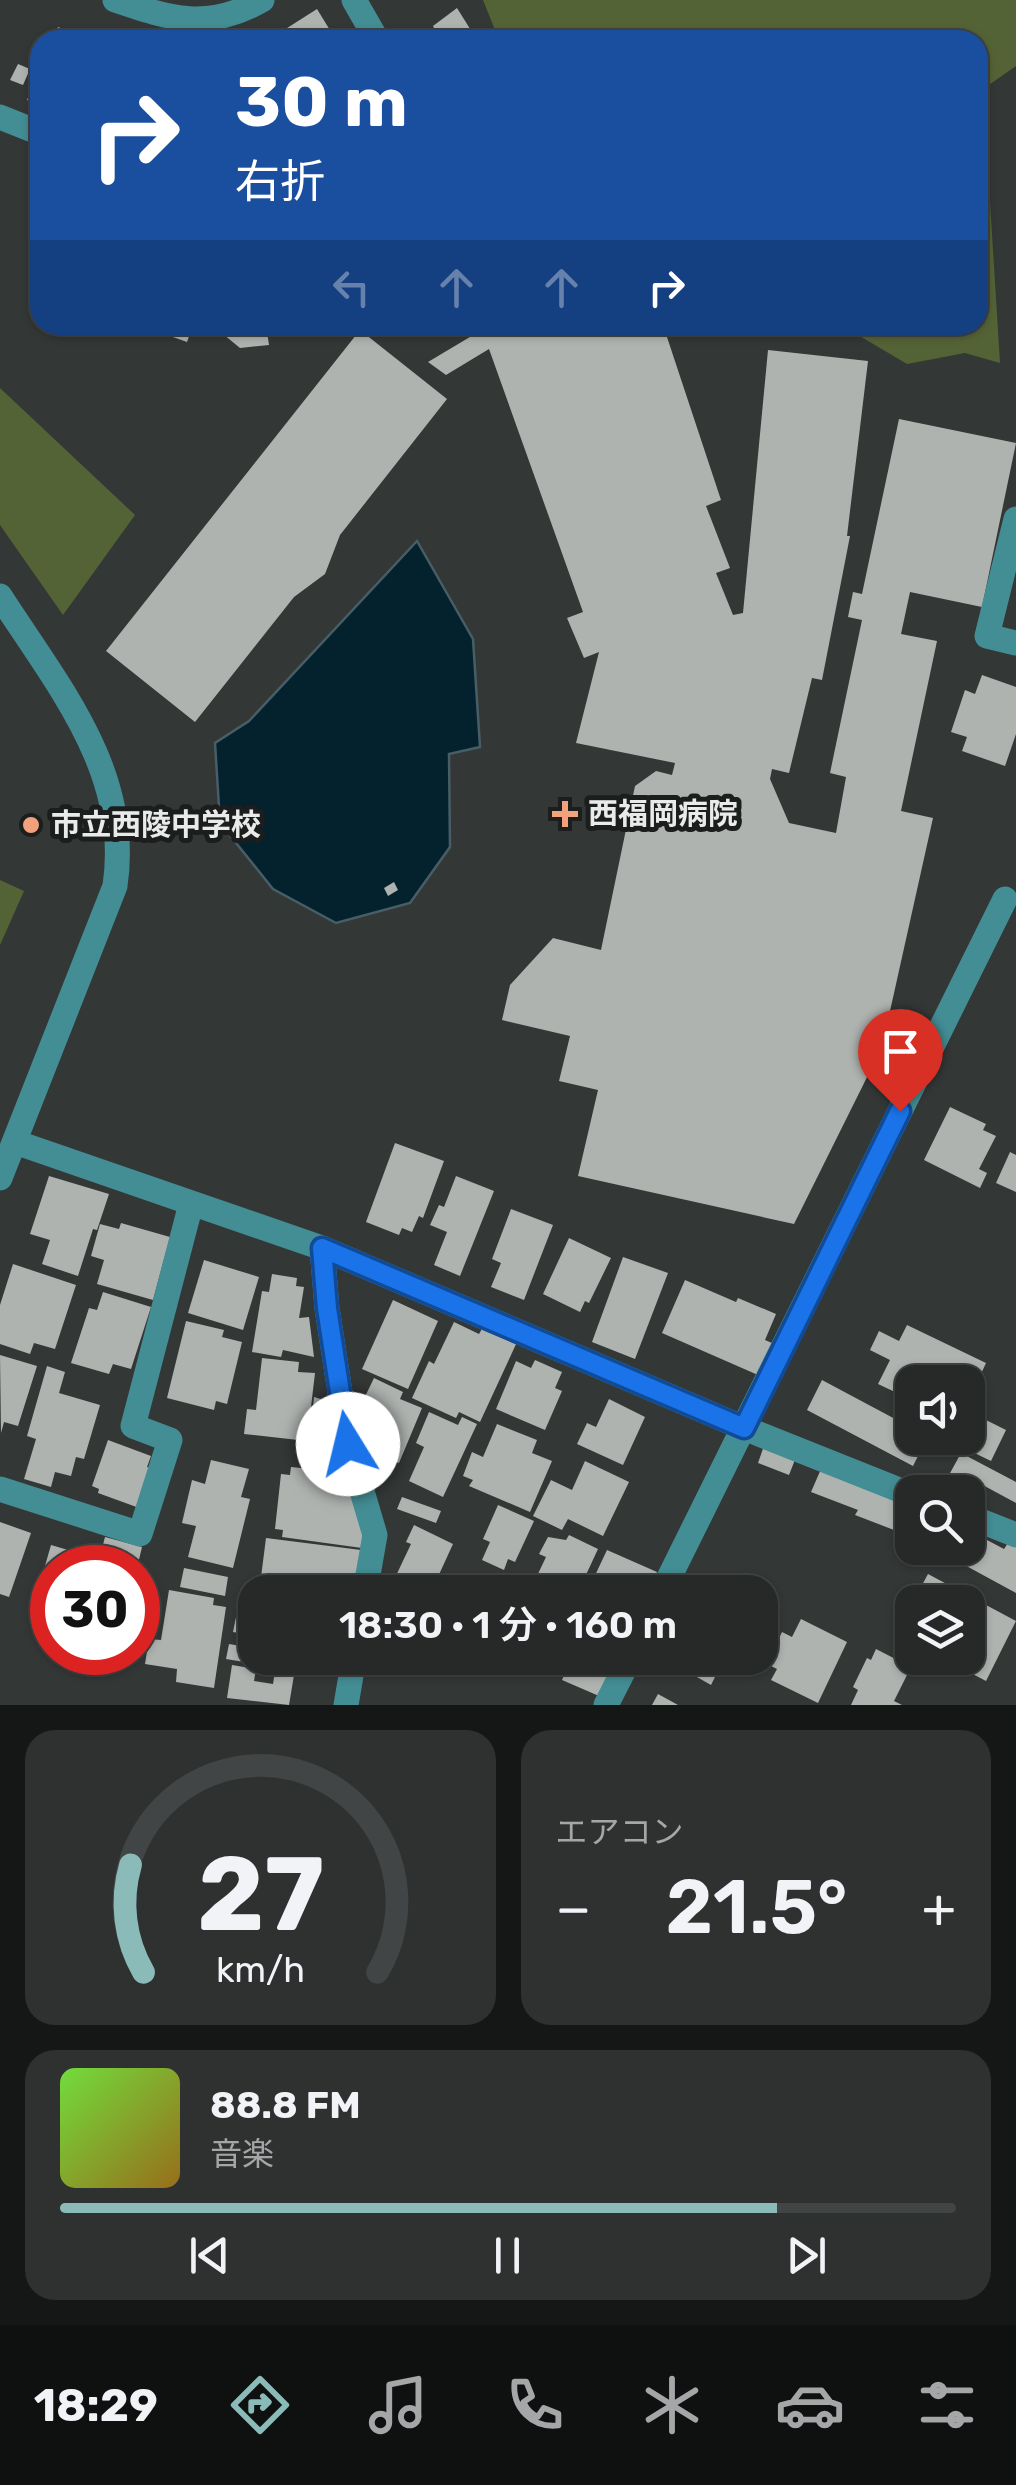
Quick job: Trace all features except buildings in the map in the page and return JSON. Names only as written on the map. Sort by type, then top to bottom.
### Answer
[{"type":"street","points":[[115,0],[178,19],[212,20],[241,12],[262,0]]},
{"type":"street","points":[[354,0],[371,30]]},
{"type":"street","points":[[0,117],[30,129]]},
{"type":"street","points":[[1016,519],[987,636],[1016,643]]},
{"type":"street","points":[[0,596],[86,728],[101,760],[120,850],[115,886],[0,1178]]},
{"type":"street","points":[[670,1575],[1005,899]]},
{"type":"street","points":[[16,1142],[322,1248],[895,1488]]},
{"type":"street","points":[[0,1489],[140,1534],[170,1440],[133,1426],[191,1204]]},
{"type":"street","points":[[322,1248],[348,1444],[375,1535],[368,1575]]},
{"type":"street","points":[[985,1523],[1016,1536]]},
{"type":"street","points":[[346,1705],[351,1675]]},
{"type":"street","points":[[606,1705],[621,1675]]},
{"type":"green space","points":[[483,0],[1016,0],[1016,66],[988,86],[988,30],[495,30]]},
{"type":"green space","points":[[988,170],[1000,363],[965,353],[907,364],[858,335],[988,335]]},
{"type":"green space","points":[[0,388],[135,515],[63,615],[0,525]]},
{"type":"green space","points":[[0,880],[24,891],[0,945]]},
{"type":"water","points":[[417,541],[473,639],[480,747],[449,754],[450,847],[410,903],[336,923],[273,889],[220,823],[215,743],[249,721]]},
{"type":"place","name":"西福岡病院","points":[[565,814]]},
{"type":"place","name":"市立西陵中学校","points":[[31,825]]},
{"type":"route","points":[[348,1444],[322,1248],[744,1428],[900,1111]]}]
